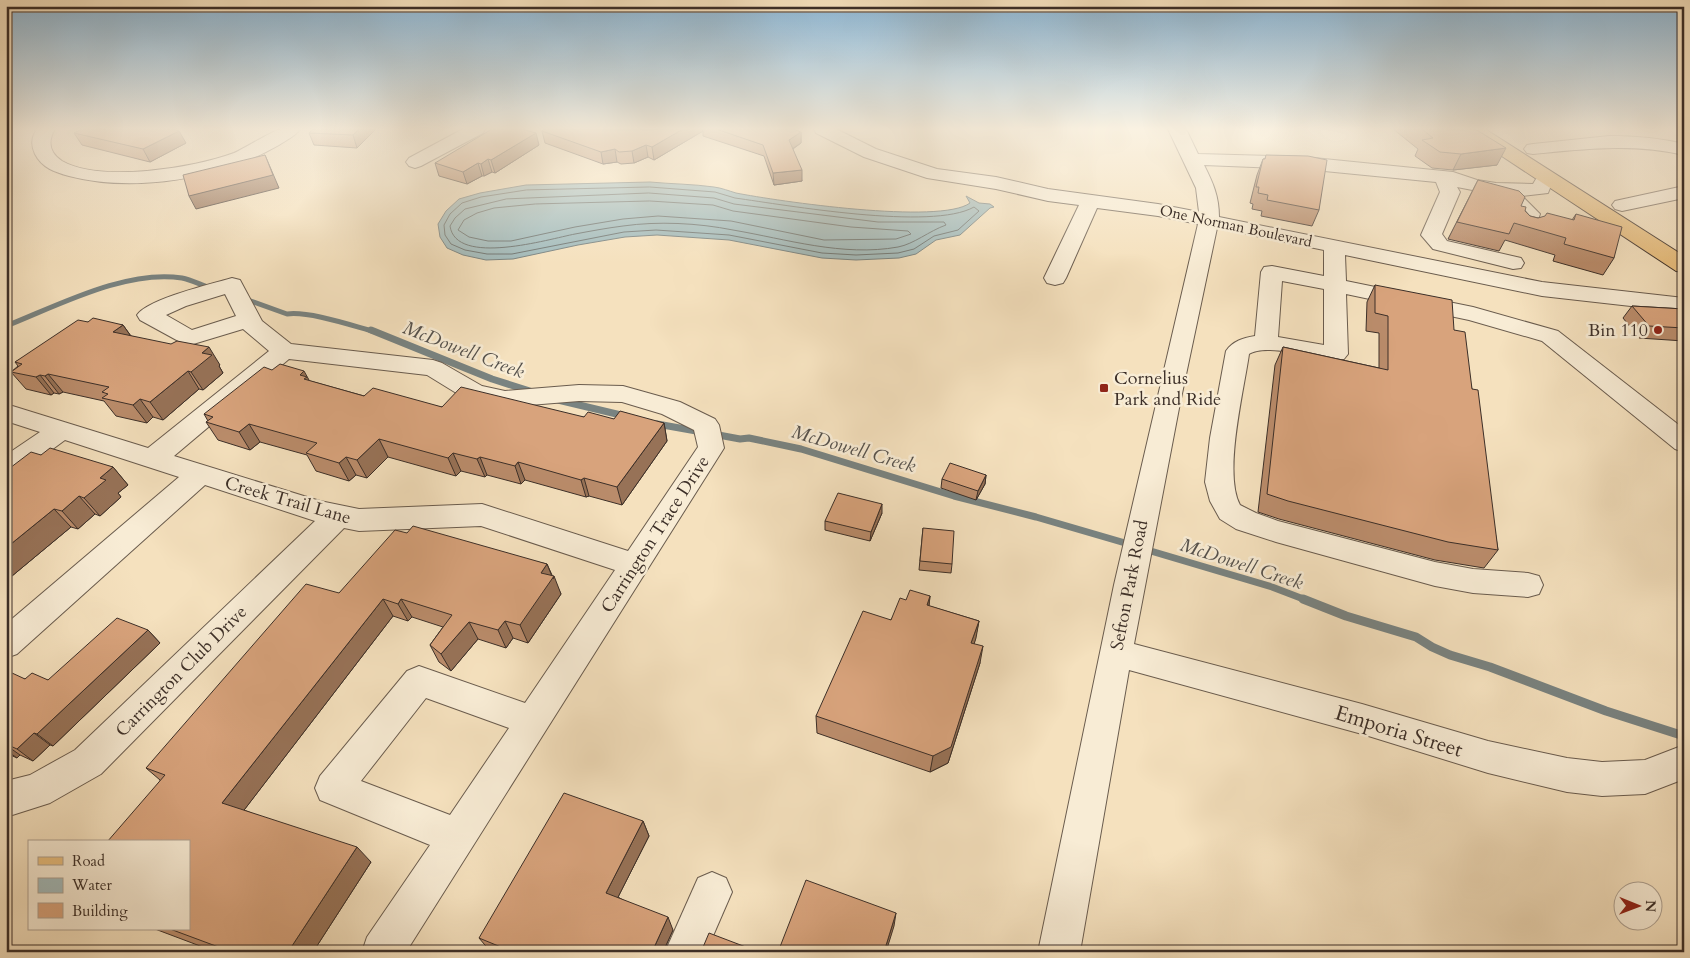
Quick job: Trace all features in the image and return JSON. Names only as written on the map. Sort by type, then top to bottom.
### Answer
[{"type":"main road","points":[[1537,174],[1684,266]]},
{"type":"main road","points":[[1572,174],[1684,244]]},
{"type":"street","points":[[96,174],[135,178],[179,174]]},
{"type":"street","name":"One Norman Boulevard","points":[[933,174],[996,183],[1048,195],[1091,200],[1209,221],[1334,247],[1518,255],[1575,295],[1656,299],[1684,304]]},
{"type":"street","name":"Sefton Park Road","points":[[1059,952],[1125,600],[1209,221],[1209,202],[1198,174]]},
{"type":"street","points":[[1386,174],[1449,182],[1508,194],[1521,190],[1541,189],[1549,182]]},
{"type":"street","points":[[1449,182],[1466,176],[1514,181],[1549,182]]},
{"type":"street","points":[[1449,182],[1431,235],[1433,240],[1440,245],[1518,255],[1530,214],[1508,194]]},
{"type":"street","points":[[1622,205],[1684,192]]},
{"type":"street","points":[[1055,278],[1091,200]]},
{"type":"street","points":[[1334,247],[1336,354],[1266,342],[1247,345],[1238,352],[1223,438],[1219,482],[1224,501],[1230,512],[1246,521],[1276,531],[1435,574],[1474,581],[1528,585]]},
{"type":"street","points":[[1266,342],[1272,272],[1473,314],[1550,336],[1684,443]]},
{"type":"street","points":[[152,458],[284,351],[252,325],[249,319],[232,285],[178,300],[148,315],[190,338],[249,319]]},
{"type":"street","name":"One Norman Boulevard","points":[[1656,299],[1668,291],[1684,289]]},
{"type":"street","name":"Carrington Trace Drive","points":[[284,351],[433,368],[475,393],[505,399],[579,393],[624,394],[671,408],[706,425],[711,448],[382,952]]},
{"type":"street","name":"Creek Trail Lane","points":[[6,412],[320,512],[358,520],[482,515],[635,565]]},
{"type":"street","points":[[6,469],[61,430]]},
{"type":"street","points":[[6,644],[200,474]]},
{"type":"street","name":"Carrington Club Drive","points":[[6,799],[37,791],[88,762],[338,516]]},
{"type":"street","name":"Emporia Street","points":[[1116,652],[1362,719],[1488,758],[1566,775],[1602,779],[1645,777],[1684,762]]},
{"type":"street","points":[[457,836],[333,788],[419,681],[533,721]]},
{"type":"street","points":[[685,952],[712,892]]},
{"type":"water","points":[[650,182],[698,185],[757,197],[894,212],[927,212],[953,209],[970,203],[966,196],[979,203],[990,204],[994,207],[990,208],[960,235],[936,240],[916,254],[899,258],[856,260],[822,258],[729,240],[657,235],[625,237],[513,259],[486,260],[463,255],[447,248],[440,237],[438,224],[446,211],[459,199],[480,193],[526,185]]},
{"type":"building","points":[[272,174],[273,175],[189,196],[183,175]]},
{"type":"building","points":[[1259,174],[1325,174],[1319,210],[1267,200],[1268,195],[1258,193],[1259,187],[1256,187]]},
{"type":"building","points":[[1478,180],[1519,191],[1525,197],[1521,206],[1526,207],[1525,211],[1530,216],[1538,218],[1545,216],[1547,213],[1574,220],[1576,214],[1622,227],[1614,258],[1564,244],[1566,238],[1514,223],[1509,234],[1457,222]]},
{"type":"building","points":[[1375,285],[1452,300],[1454,330],[1465,332],[1472,389],[1478,390],[1498,550],[1448,542],[1267,494],[1283,347],[1388,370],[1388,316],[1375,313]]},
{"type":"building","points":[[1632,306],[1684,309],[1684,328],[1649,326]]},
{"type":"building","points":[[93,318],[123,325],[113,332],[171,344],[177,341],[209,347],[202,353],[212,355],[191,372],[188,371],[150,402],[140,399],[133,405],[102,398],[108,394],[102,392],[109,387],[48,374],[36,377],[11,372],[22,364],[15,362],[78,320],[88,322]]},
{"type":"building","points":[[280,364],[304,371],[300,375],[307,377],[304,379],[364,396],[373,388],[442,407],[461,387],[584,417],[588,412],[614,419],[620,411],[664,423],[617,487],[584,478],[581,480],[518,462],[515,466],[480,457],[477,459],[453,453],[448,458],[379,439],[357,460],[346,457],[339,463],[306,453],[317,443],[249,424],[239,432],[206,422],[213,417],[204,414],[264,367],[272,370]]},
{"type":"building","points":[[50,448],[113,467],[100,478],[106,480],[84,498],[79,496],[62,511],[54,509],[6,548],[6,471],[31,452],[41,455]]},
{"type":"building","points":[[950,463],[986,475],[978,491],[942,479]]},
{"type":"building","points":[[838,493],[882,504],[871,532],[825,521]]},
{"type":"building","points":[[413,526],[547,564],[541,573],[554,576],[520,625],[505,621],[498,630],[469,622],[441,654],[430,645],[452,615],[401,599],[398,604],[383,599],[222,803],[357,847],[288,952],[232,952],[173,930],[190,930],[190,840],[109,840],[165,775],[146,768],[306,584],[339,593],[395,530],[407,533]]},
{"type":"building","points":[[923,528],[954,531],[952,564],[920,561]]},
{"type":"building","points":[[910,590],[930,596],[927,605],[979,621],[971,643],[983,646],[951,747],[933,756],[816,716],[863,611],[891,620],[900,598],[906,600]]},
{"type":"building","points":[[117,618],[148,630],[37,734],[34,733],[17,749],[6,744],[6,678],[12,673],[25,679],[32,673],[48,680]]},
{"type":"building","points":[[564,793],[643,821],[606,893],[668,917],[652,952],[513,952],[479,938]]},
{"type":"building","points":[[806,880],[896,913],[884,952],[778,952]]},
{"type":"building","points":[[709,933],[759,952],[701,952]]},
{"type":"waterway","name":"McDowell Creek","points":[[6,326],[92,291],[138,279],[182,278],[211,288]]},
{"type":"waterway","name":"McDowell Creek","points":[[245,299],[287,314],[319,317],[376,332]]},
{"type":"waterway","name":"McDowell Creek","points":[[371,330],[376,332]]},
{"type":"waterway","name":"McDowell Creek","points":[[376,332],[492,379],[533,392]]},
{"type":"waterway","name":"McDowell Creek","points":[[558,400],[625,416]]},
{"type":"waterway","name":"McDowell Creek","points":[[657,424],[702,432]]},
{"type":"waterway","name":"McDowell Creek","points":[[713,434],[740,439],[749,438],[801,449],[954,496],[1036,517],[1132,545]]},
{"type":"waterway","name":"McDowell Creek","points":[[1144,549],[1272,587],[1306,600]]},
{"type":"waterway","name":"McDowell Creek","points":[[1303,599],[1346,616],[1416,637],[1450,655],[1490,667],[1606,711],[1684,736]]},
{"type":"place","name":"Bin 110","points":[[1658,330]]},
{"type":"place","name":"Cornelius Park and Ride","points":[[1104,388]]}]
